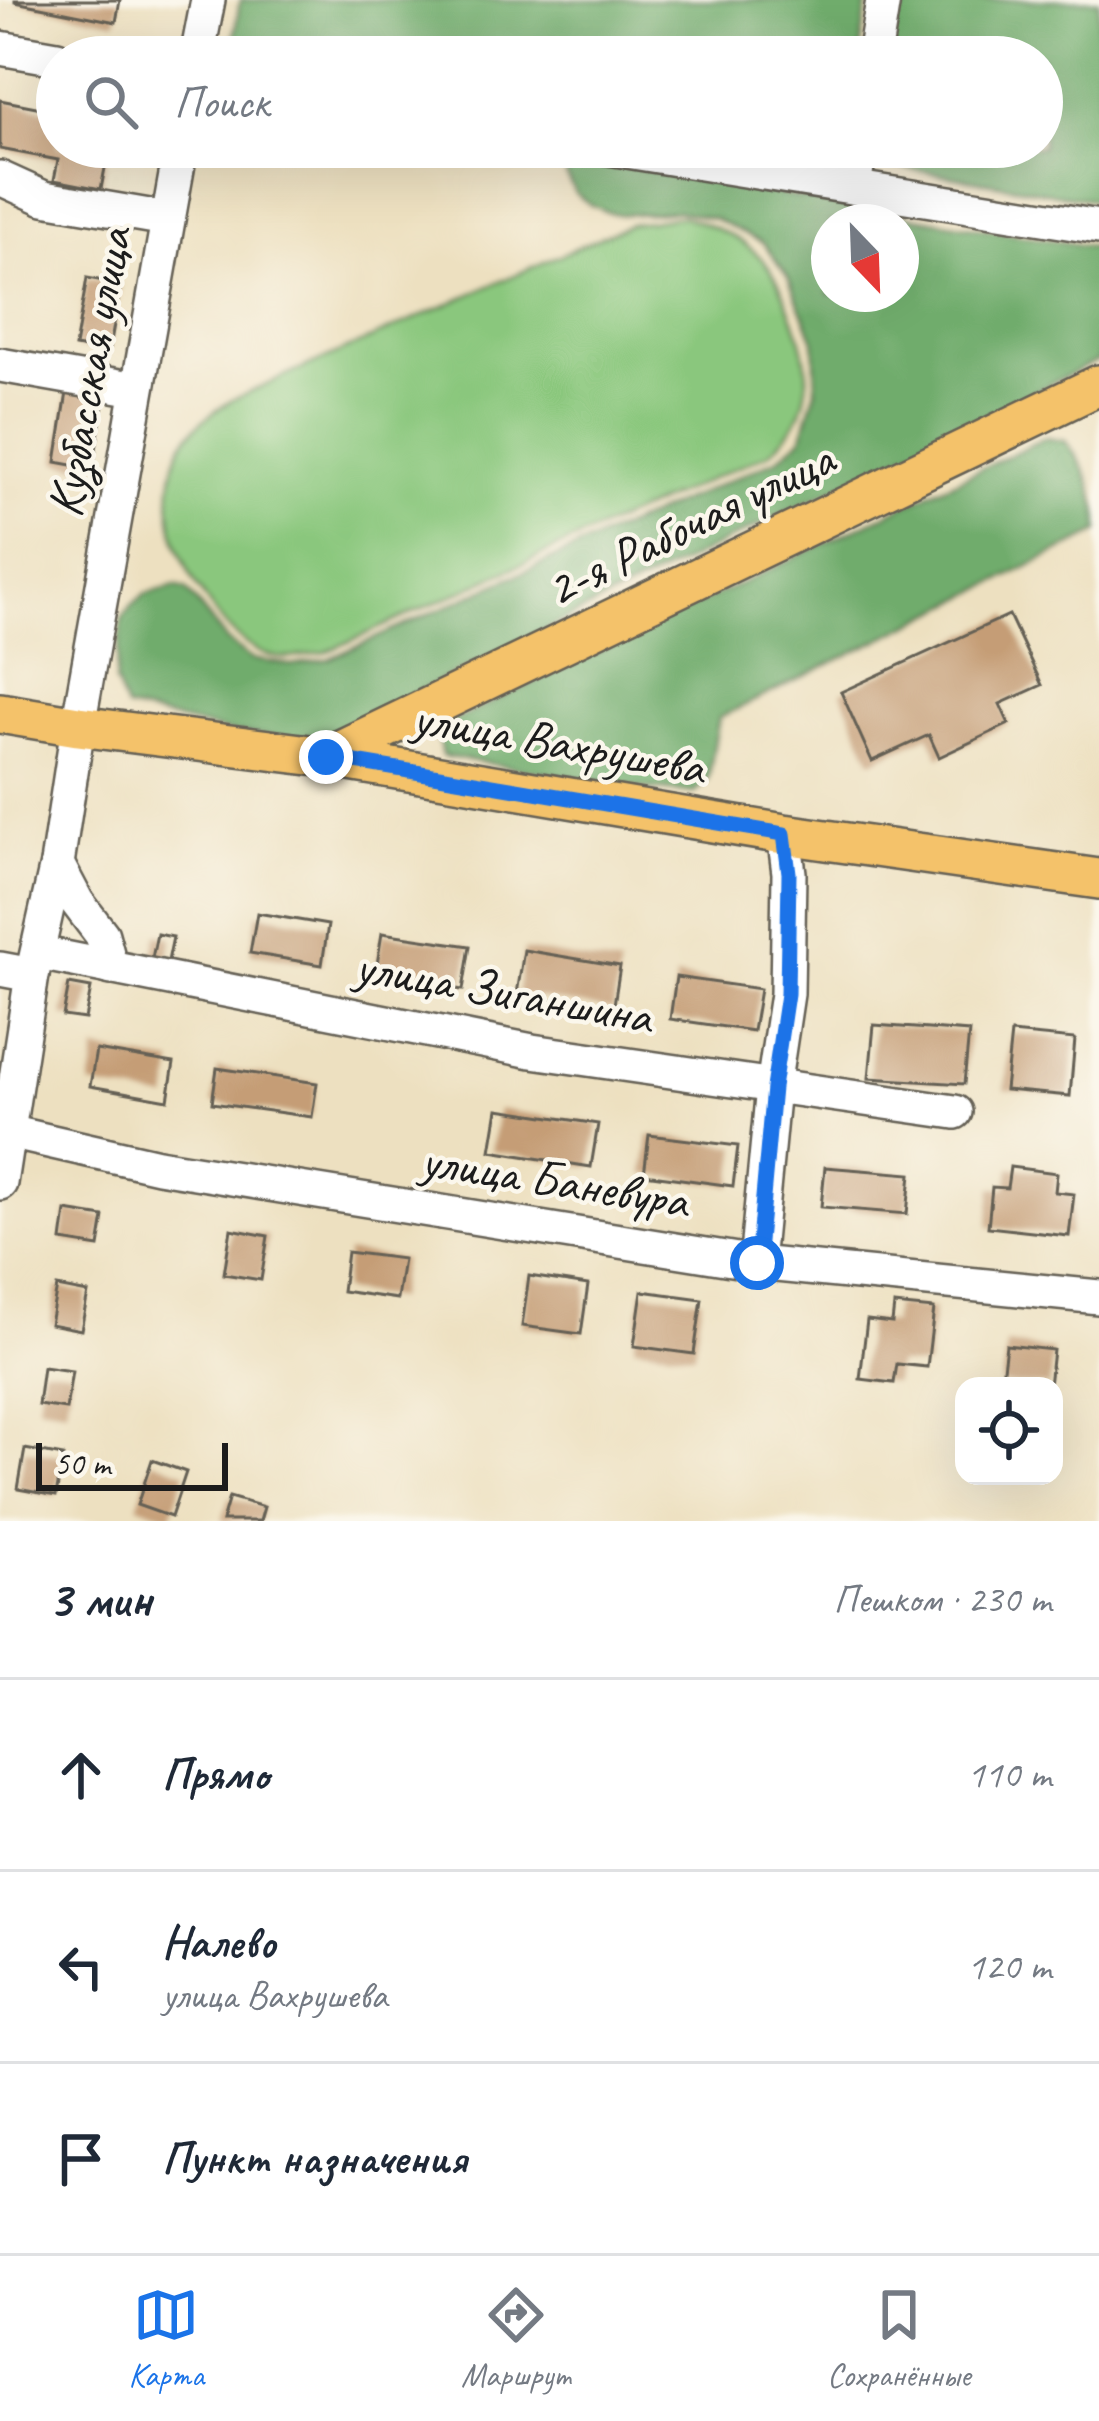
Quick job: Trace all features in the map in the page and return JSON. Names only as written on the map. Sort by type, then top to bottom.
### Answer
[{"type":"main road","name":"2-я Рабочая улица","points":[[326,757],[1099,385]]},
{"type":"main road","name":"улица Вахрушева","points":[[0,713],[326,757],[784,834],[1099,879]]},
{"type":"street","points":[[201,36],[208,0]]},
{"type":"street","points":[[877,36],[883,0]]},
{"type":"street","points":[[0,48],[36,54]]},
{"type":"street","name":"Кузбасская улица","points":[[0,1183],[24,965],[57,864],[177,168]]},
{"type":"street","points":[[734,168],[1099,227]]},
{"type":"street","points":[[854,187],[857,168]]},
{"type":"street","points":[[0,178],[44,197],[167,219]]},
{"type":"street","points":[[0,365],[136,389]]},
{"type":"street","points":[[757,1263],[787,994],[789,873],[784,834]]},
{"type":"street","points":[[57,864],[77,902],[102,934],[111,968]]},
{"type":"street","name":"улица Зиганшина","points":[[24,965],[111,968],[532,1051],[955,1112]]},
{"type":"street","name":"улица Баневура","points":[[4,1130],[158,1166],[757,1263],[1099,1298]]},
{"type":"green space","points":[[240,0],[868,0],[862,36],[234,36]]},
{"type":"green space","points":[[898,0],[1099,0],[1099,201],[904,168],[1063,168],[1063,36],[892,36]]},
{"type":"green space","points":[[569,168],[638,168],[837,204],[811,204],[811,312],[919,312],[919,218],[1099,248],[1099,360],[335,732],[294,738],[230,732],[126,709],[115,682],[122,619],[146,594],[175,586],[186,589],[227,641],[251,659],[291,665],[328,659],[777,459],[801,439],[816,390],[814,340],[788,277],[763,243],[715,219],[679,211],[623,215],[591,205],[575,193],[566,175]]},
{"type":"green space","points":[[682,216],[726,233],[757,254],[779,284],[798,330],[807,368],[804,404],[785,437],[769,453],[326,652],[270,656],[253,648],[220,618],[192,577],[171,516],[176,458],[202,422],[232,400],[630,224]]},
{"type":"green space","points":[[1045,438],[1065,441],[1080,461],[1094,495],[1099,532],[719,718],[708,780],[695,793],[442,756],[437,731],[451,722]]},
{"type":"building","points":[[15,0],[120,0],[116,22]]},
{"type":"building","points":[[0,100],[36,107],[36,156],[0,149]]},
{"type":"building","points":[[56,168],[105,168],[101,189],[54,180]]},
{"type":"building","points":[[87,278],[121,284],[109,353],[75,347]]},
{"type":"building","points":[[68,386],[105,392],[93,469],[56,462]]},
{"type":"building","points":[[1009,615],[1042,685],[1000,704],[1009,724],[939,757],[929,735],[872,761],[841,692]]},
{"type":"building","points":[[257,913],[328,925],[322,965],[250,953]]},
{"type":"building","points":[[382,933],[470,946],[463,990],[375,977]]},
{"type":"building","points":[[157,934],[173,937],[167,966],[151,963]]},
{"type":"building","points":[[524,950],[620,966],[613,1011],[517,994]]},
{"type":"building","points":[[676,977],[760,989],[753,1031],[670,1019]]},
{"type":"building","points":[[69,984],[91,988],[85,1019],[63,1016]]},
{"type":"building","points":[[874,1025],[969,1032],[964,1084],[869,1078]]},
{"type":"building","points":[[1011,1033],[1075,1039],[1070,1096],[1005,1090]]},
{"type":"building","points":[[96,1050],[174,1063],[168,1100],[90,1086]]},
{"type":"building","points":[[217,1068],[317,1083],[312,1117],[212,1103]]},
{"type":"building","points":[[498,1109],[598,1124],[591,1167],[491,1151]]},
{"type":"building","points":[[649,1135],[738,1146],[733,1186],[644,1174]]},
{"type":"building","points":[[825,1167],[911,1174],[907,1214],[821,1207]]},
{"type":"building","points":[[1010,1167],[1057,1173],[1055,1192],[1074,1194],[1069,1236],[988,1227],[992,1187],[1007,1188]]},
{"type":"building","points":[[66,1211],[104,1217],[99,1247],[62,1241]]},
{"type":"building","points":[[231,1229],[268,1236],[261,1280],[224,1274]]},
{"type":"building","points":[[347,1252],[403,1259],[397,1299],[342,1291]]},
{"type":"building","points":[[529,1276],[588,1285],[581,1334],[522,1326]]},
{"type":"building","points":[[57,1287],[88,1293],[81,1330],[50,1324]]},
{"type":"building","points":[[642,1291],[702,1299],[694,1354],[634,1346]]},
{"type":"building","points":[[894,1305],[934,1309],[927,1367],[897,1364],[894,1383],[860,1379],[867,1320],[892,1323]]},
{"type":"building","points":[[1006,1345],[1053,1350],[1050,1377],[1002,1377]]},
{"type":"building","points":[[43,1367],[72,1371],[66,1409],[38,1405]]},
{"type":"building","points":[[25,1449],[63,1456],[56,1496],[18,1489]]},
{"type":"building","points":[[152,1460],[186,1472],[171,1517],[137,1505]]},
{"type":"building","points":[[229,1497],[264,1507],[260,1521],[222,1521]]},
{"type":"route","points":[[326,757],[784,834],[789,873],[787,994],[757,1263]]}]
